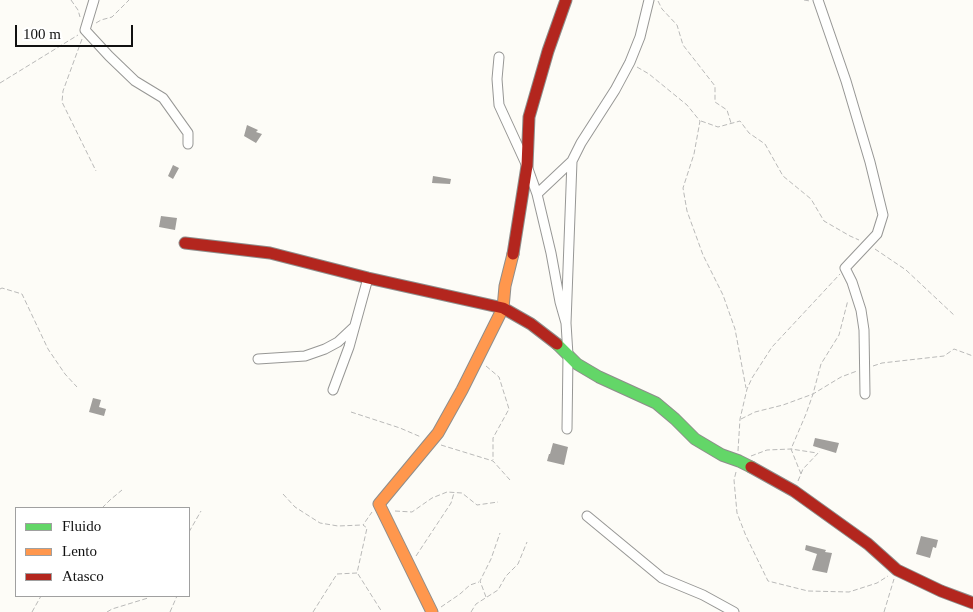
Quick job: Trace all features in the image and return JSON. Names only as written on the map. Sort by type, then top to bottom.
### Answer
[{"type":"street","points":[[94,0],[85,30],[135,81],[163,98],[188,133],[188,144]]},
{"type":"street","points":[[437,609],[409,563],[380,508],[388,494],[438,433],[478,360],[502,308],[527,166],[528,117],[566,0]]},
{"type":"street","points":[[537,194],[572,162],[581,144],[615,90],[630,62],[640,36],[649,0]]},
{"type":"street","points":[[818,0],[846,81],[883,214],[877,234],[845,268],[852,282],[861,310],[864,330],[865,394]]},
{"type":"street","points":[[499,57],[497,79],[499,105],[527,166],[537,194],[552,253],[560,302],[566,324]]},
{"type":"street","points":[[567,429],[568,355],[566,324],[572,162]]},
{"type":"street","points":[[185,243],[270,253],[368,278],[502,308],[531,324],[556,343],[577,364],[599,377],[656,403],[695,439],[722,456],[739,461],[794,491],[868,544],[896,570],[941,591],[973,603]]},
{"type":"street","points":[[333,390],[356,325],[368,278]]},
{"type":"street","points":[[258,359],[305,356],[338,342],[356,325]]},
{"type":"street","points":[[587,516],[662,578],[703,595],[734,612]]},
{"type":"path","points":[[71,0],[78,10],[85,30],[63,91],[62,102],[96,171]]},
{"type":"path","points":[[0,83],[101,20],[112,17],[129,0]]},
{"type":"path","points":[[657,0],[662,9],[677,25],[683,45],[715,86],[716,102],[727,110],[731,123]]},
{"type":"path","points":[[630,62],[649,74],[687,105],[700,121],[718,127],[740,121],[749,133],[765,144],[775,162]]},
{"type":"path","points":[[700,121],[694,154],[684,188],[687,211],[703,255],[723,294],[735,329],[746,389]]},
{"type":"path","points":[[845,268],[772,347],[746,389],[740,419],[739,461],[734,480],[737,513],[768,581],[808,591],[849,592],[877,583],[896,570]]},
{"type":"path","points":[[0,288],[22,294],[48,349],[65,374],[78,387]]},
{"type":"path","points":[[801,474],[791,449],[813,394],[821,364],[839,335],[849,298]]},
{"type":"path","points":[[740,419],[755,412],[783,405],[813,394],[841,377],[882,363],[944,356],[954,349],[973,356]]},
{"type":"path","points":[[478,360],[500,377],[509,409],[493,438],[493,461]]},
{"type":"path","points":[[739,461],[767,450],[791,449],[817,453]]},
{"type":"path","points":[[794,491],[803,469],[820,451]]},
{"type":"path","points":[[103,507],[122,490]]},
{"type":"path","points":[[283,494],[295,507],[320,523],[338,526],[363,525],[380,508],[412,512],[432,498],[447,492],[462,492],[477,505],[498,502]]},
{"type":"path","points":[[409,563],[419,553],[451,503],[455,492]]},
{"type":"path","points":[[190,530],[201,511]]},
{"type":"path","points":[[363,525],[367,528],[357,573],[382,612]]},
{"type":"path","points":[[437,609],[470,585],[480,581],[491,559],[500,533]]},
{"type":"path","points":[[471,612],[476,604],[498,590],[506,576],[518,564],[527,542]]},
{"type":"path","points":[[884,612],[896,570]]},
{"type":"path","points":[[313,612],[337,574],[357,573]]},
{"type":"path","points":[[480,581],[486,598]]},
{"type":"path","points":[[32,612],[40,597]]},
{"type":"path","points":[[108,612],[149,597]]},
{"type":"path","points":[[170,612],[177,597]]},
{"type":"building","points":[[247,125],[262,134],[256,143],[244,136]]},
{"type":"building","points":[[173,165],[179,168],[173,179],[168,176]]},
{"type":"building","points":[[433,176],[451,179],[450,184],[432,183]]},
{"type":"building","points":[[161,216],[177,218],[175,230],[159,227]]},
{"type":"building","points":[[93,398],[101,400],[99,407],[106,409],[104,416],[89,412]]},
{"type":"building","points":[[815,438],[839,443],[836,453],[813,446]]},
{"type":"building","points":[[553,443],[568,447],[564,465],[547,461]]},
{"type":"building","points":[[921,536],[938,540],[936,548],[933,547],[930,558],[916,554]]},
{"type":"building","points":[[806,545],[832,553],[827,573],[812,570],[817,554],[805,550]]},
{"type":"traffic: fast","points":[[557,344],[577,364],[599,377],[656,403],[695,439],[722,455],[751,467]]},
{"type":"traffic: slow","points":[[432,612],[379,504],[438,433],[462,390],[503,308],[505,286],[513,254]]},
{"type":"traffic: jam","points":[[513,254],[527,166],[529,117],[548,51],[566,0]]},
{"type":"traffic: jam","points":[[185,243],[270,253],[368,278],[503,308],[531,324],[557,344]]},
{"type":"traffic: jam","points":[[751,467],[794,491],[868,544],[897,570],[941,591],[973,603]]}]
